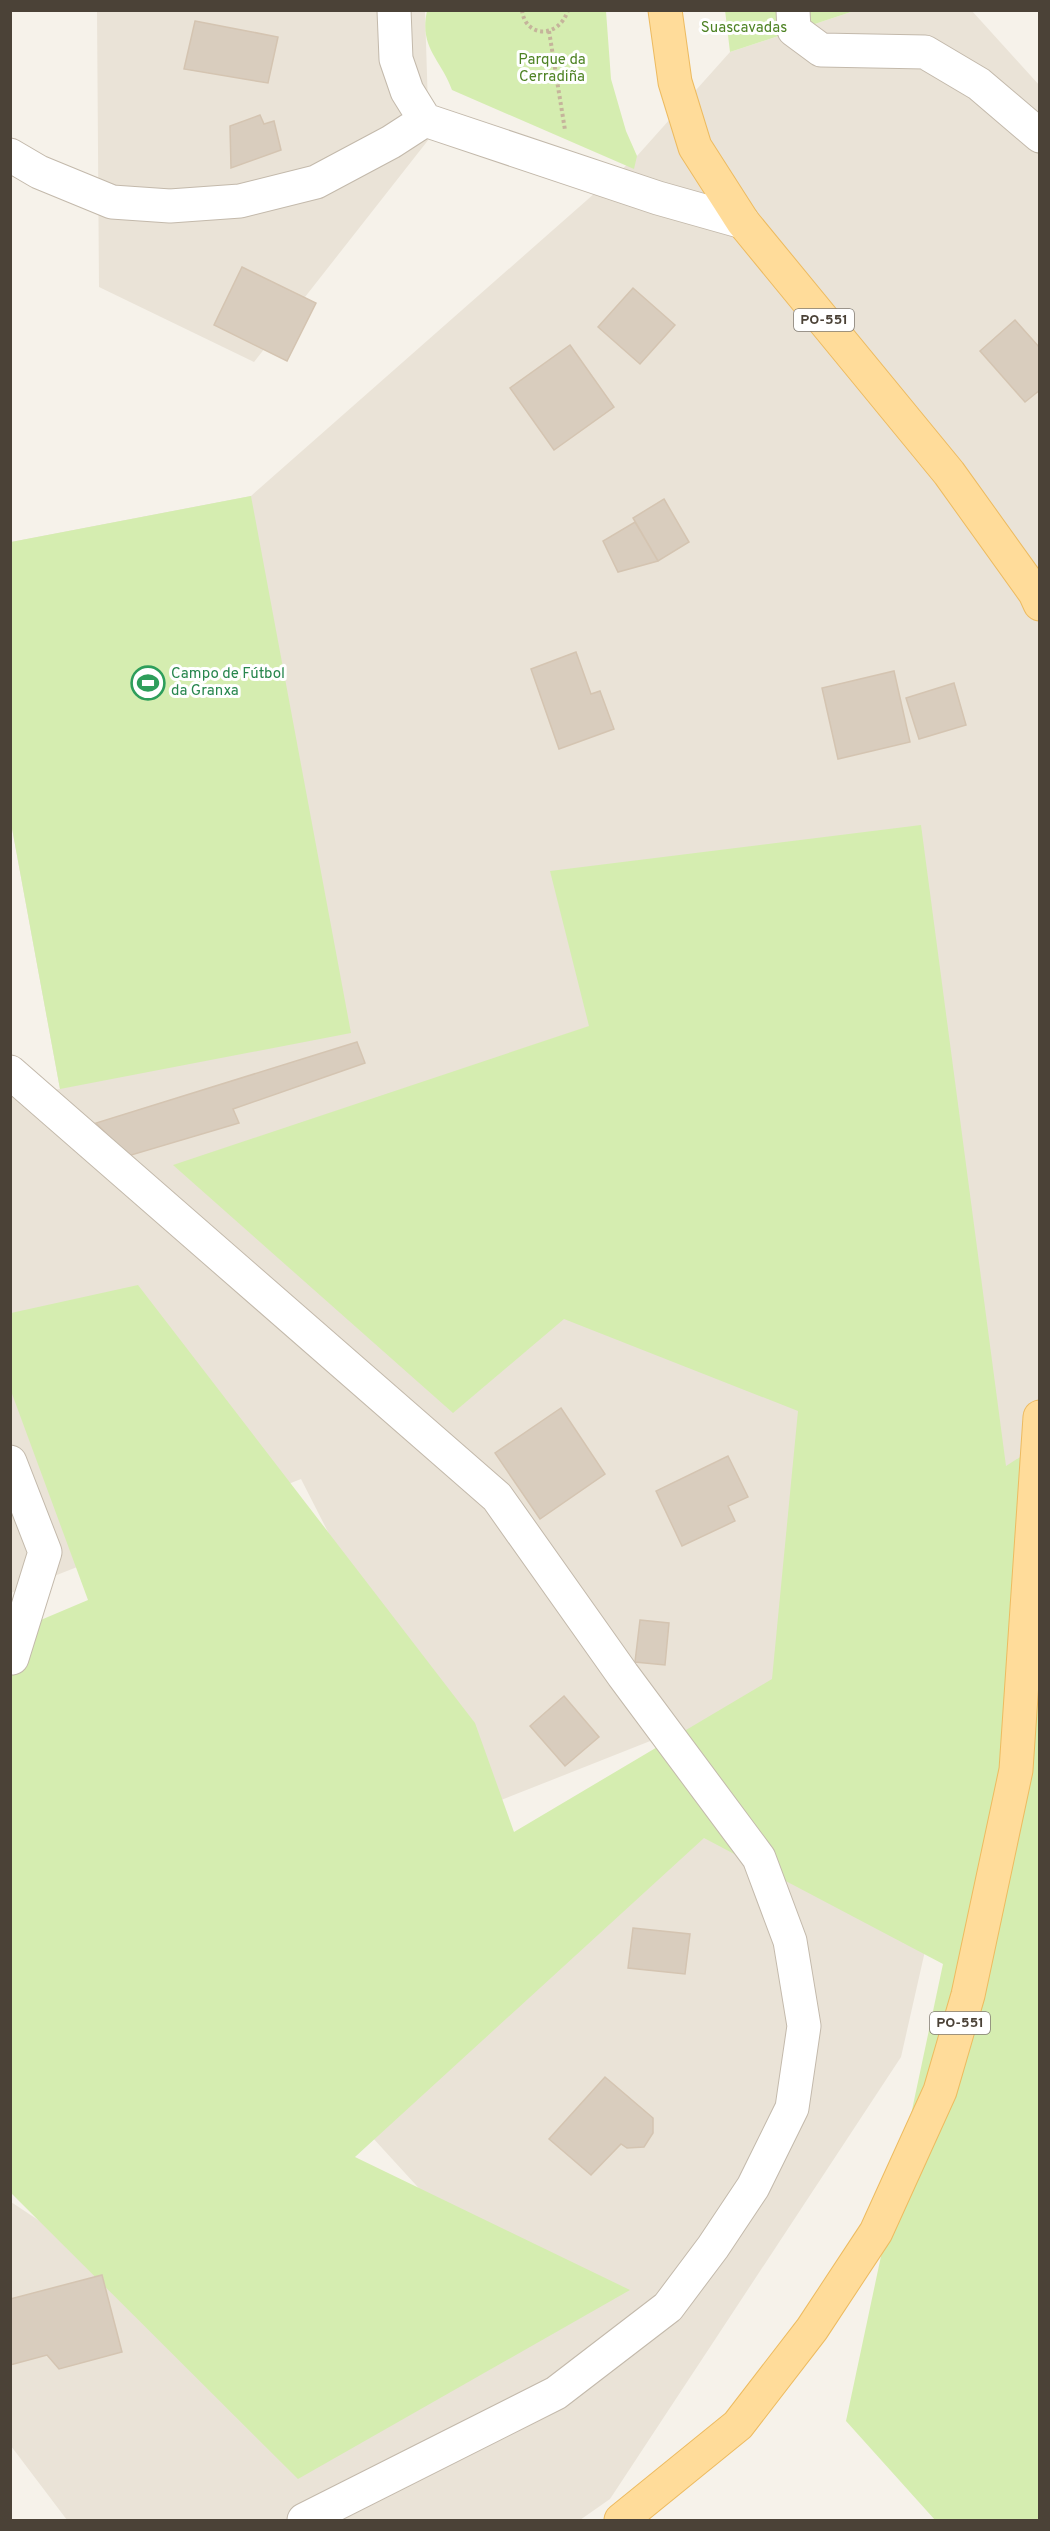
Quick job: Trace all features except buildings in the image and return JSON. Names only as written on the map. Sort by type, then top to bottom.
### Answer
[{"type":"main road","name":"PO-551","points":[[665,10],[675,82],[695,147],[743,222],[949,473],[1035,593],[1040,604]]},
{"type":"main road","name":"PO-551","points":[[621,2520],[738,2426],[812,2329],[876,2232],[940,2091],[969,1995],[1016,1770],[1040,1417]]},
{"type":"street","points":[[394,10],[396,59],[407,91],[425,120],[658,198],[743,222]]},
{"type":"street","points":[[793,10],[794,30],[821,50],[925,52],[979,84],[1040,136]]},
{"type":"street","points":[[10,155],[39,172],[112,202],[170,206],[240,201],[316,182],[391,142],[425,120]]},
{"type":"street","points":[[10,1072],[497,1497],[623,1675],[759,1858],[790,1941],[804,2026],[792,2108],[753,2187],[713,2247],[668,2307],[556,2393],[304,2520]]},
{"type":"street","points":[[10,1462],[45,1552],[12,1659]]},
{"type":"path","points":[[522,10],[529,26],[538,31],[559,28],[568,10]]},
{"type":"path","points":[[549,31],[573,170]]},
{"type":"shaded area","points":[[97,11],[425,11],[429,139],[254,362],[99,287]]},
{"type":"shaded area","points":[[854,11],[972,11],[1040,86],[1040,1443],[901,2057],[610,2499],[580,2520],[67,2520],[11,2446],[11,2202],[171,2308],[512,2290],[361,2125],[678,1730],[471,1812],[301,1479],[11,1593],[11,1095],[60,1089],[11,823],[11,542],[251,496],[637,156],[730,52]]},
{"type":"green space","name":"Suascavadas","points":[[725,10],[854,11],[730,52]]},
{"type":"green space","name":"Parque da Cerradiña","points":[[427,11],[606,11],[611,79],[626,131],[637,156],[634,169],[452,90],[428,44],[425,24]]},
{"type":"green space","name":"Campo de Fútbol da Granxa","points":[[251,496],[351,1033],[60,1089],[11,823],[11,542]]},
{"type":"green space","points":[[921,825],[1006,1466],[1039,1445],[1039,2520],[935,2520],[846,2421],[943,1964],[704,1838],[355,2157],[630,2290],[298,2479],[11,2193],[10,1633],[88,1600],[11,1391],[11,1313],[138,1285],[475,1723],[514,1832],[772,1679],[798,1411],[564,1319],[453,1413],[173,1165],[589,1026],[550,871]]},
{"type":"place","name":"Campo de Fútbol da Granxa","points":[[148,683]]}]
